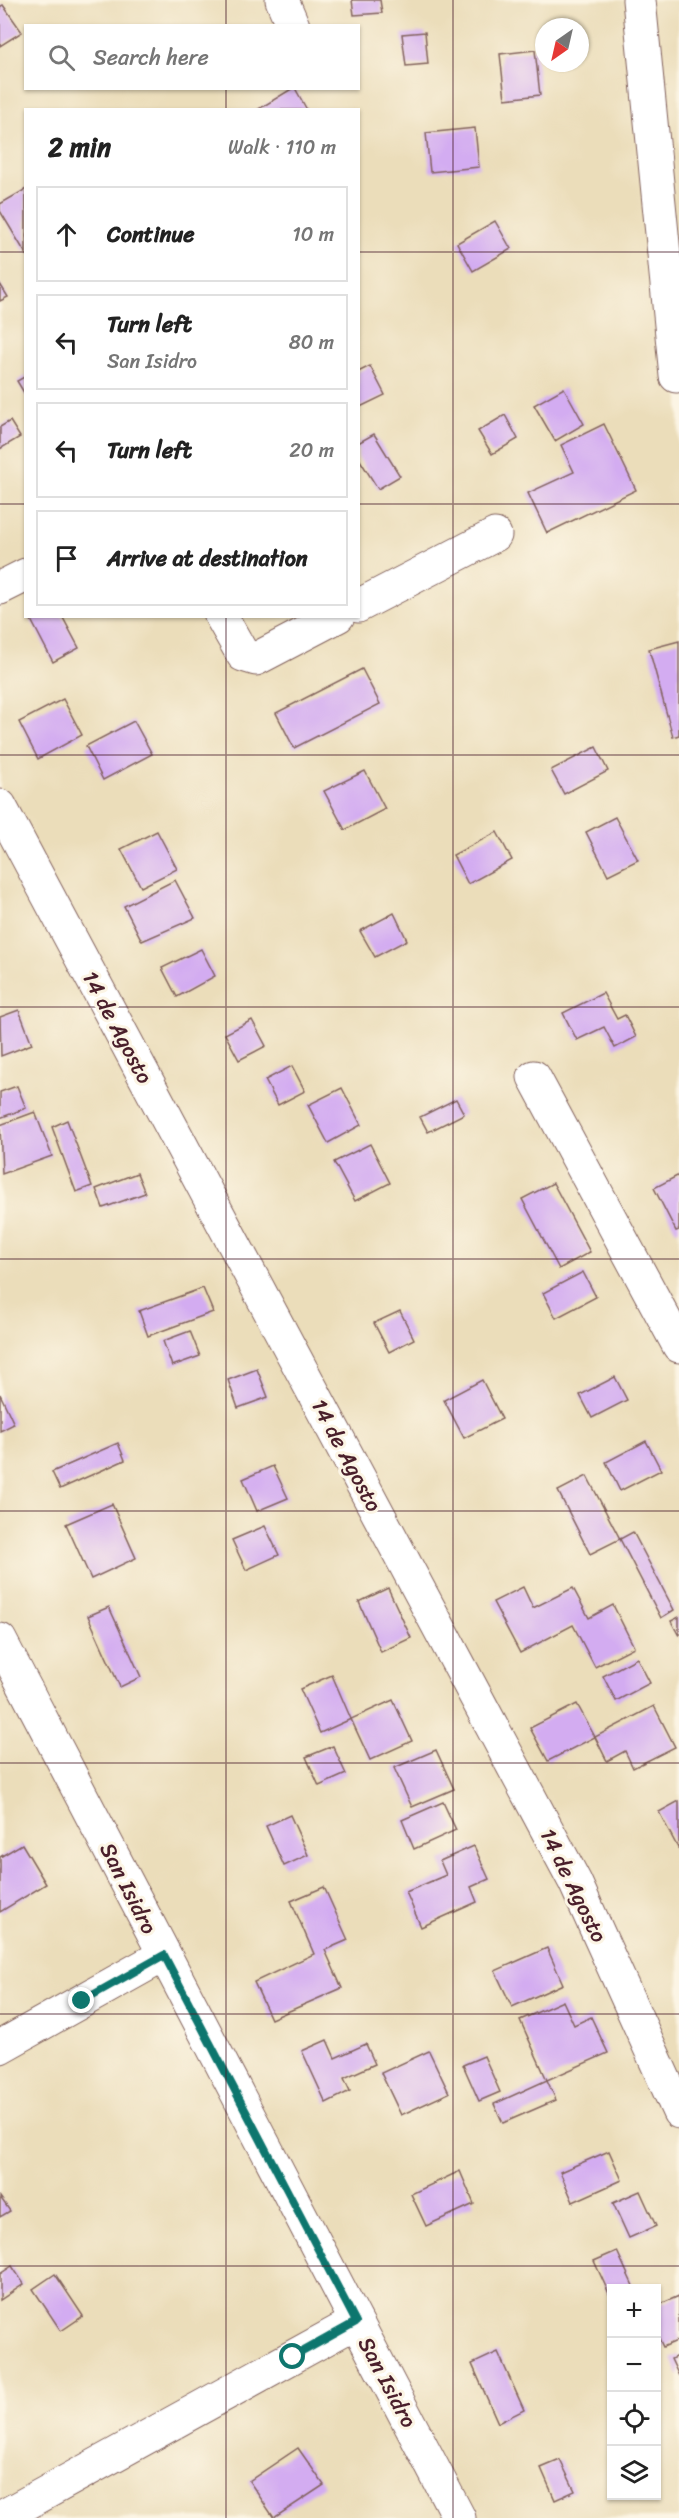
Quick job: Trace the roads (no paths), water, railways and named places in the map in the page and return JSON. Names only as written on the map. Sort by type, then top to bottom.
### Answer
[{"type":"street","points":[[282,0],[292,24]]},
{"type":"street","points":[[639,0],[678,383]]},
{"type":"street","points":[[360,605],[495,535]]},
{"type":"street","points":[[0,588],[24,576]]},
{"type":"street","points":[[222,618],[243,655],[256,659],[334,618]]},
{"type":"street","name":"14 de Agosto","points":[[0,806],[575,1882],[679,2112]]},
{"type":"street","points":[[534,1077],[679,1346]]},
{"type":"street","name":"San Isidro","points":[[0,1640],[459,2518]]},
{"type":"street","points":[[0,2046],[164,1955]]},
{"type":"street","points":[[0,2518],[356,2322]]}]
